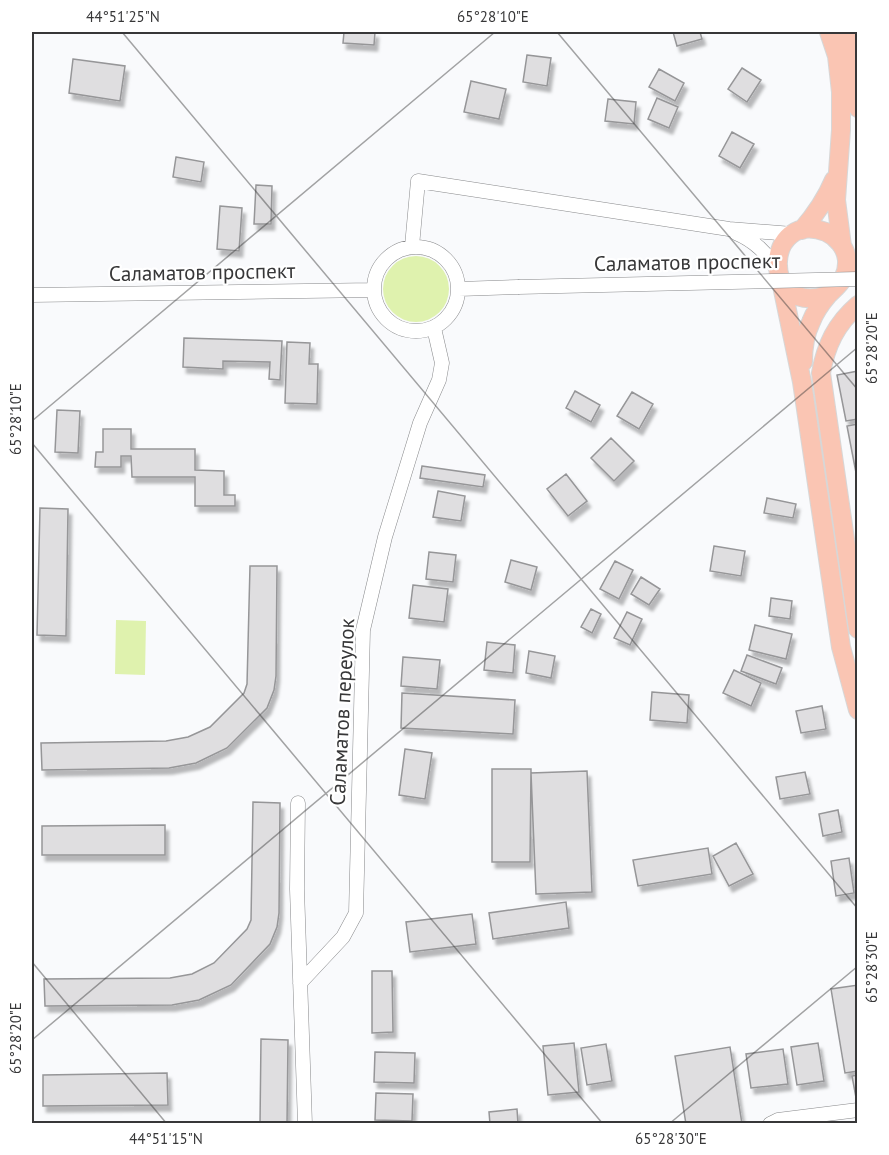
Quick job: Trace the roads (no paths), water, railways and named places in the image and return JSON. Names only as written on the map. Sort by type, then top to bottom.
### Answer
[{"type":"main road","points":[[779,275],[788,289],[796,296],[818,299],[837,288],[844,279],[847,268],[836,200],[841,92],[837,56],[829,32]]},
{"type":"main road","points":[[846,32],[853,53],[858,108]]},
{"type":"main road","points":[[837,173],[827,197],[816,214],[783,243],[777,255],[779,275],[802,382],[841,647],[858,710]]},
{"type":"main road","points":[[797,232],[817,229],[832,234],[842,246]]},
{"type":"main road","points":[[802,382],[803,348],[811,321],[828,295]]},
{"type":"main road","points":[[858,305],[847,314],[834,332],[825,351],[821,374],[858,629]]},
{"type":"street","points":[[412,246],[418,181],[729,230],[797,232]]},
{"type":"street","points":[[729,230],[750,239],[764,251],[779,275]]},
{"type":"street","points":[[412,246],[430,248],[445,257],[455,272],[459,289],[456,304],[447,318],[434,328],[418,332],[401,329],[387,320],[377,306],[373,290],[375,274],[384,260],[397,250],[412,246]]},
{"type":"street","name":"Саламатов проспект","points":[[459,289],[858,279]]},
{"type":"street","name":"Саламатов проспект","points":[[32,295],[373,290]]},
{"type":"street","name":"Саламатов переулок","points":[[300,983],[343,937],[356,913],[363,630],[385,537],[420,423],[439,380],[442,363],[434,328]]},
{"type":"street","name":"Саламатов переулок","points":[[298,803],[297,889],[305,1124]]},
{"type":"street","points":[[770,1124],[778,1120],[858,1110]]}]
